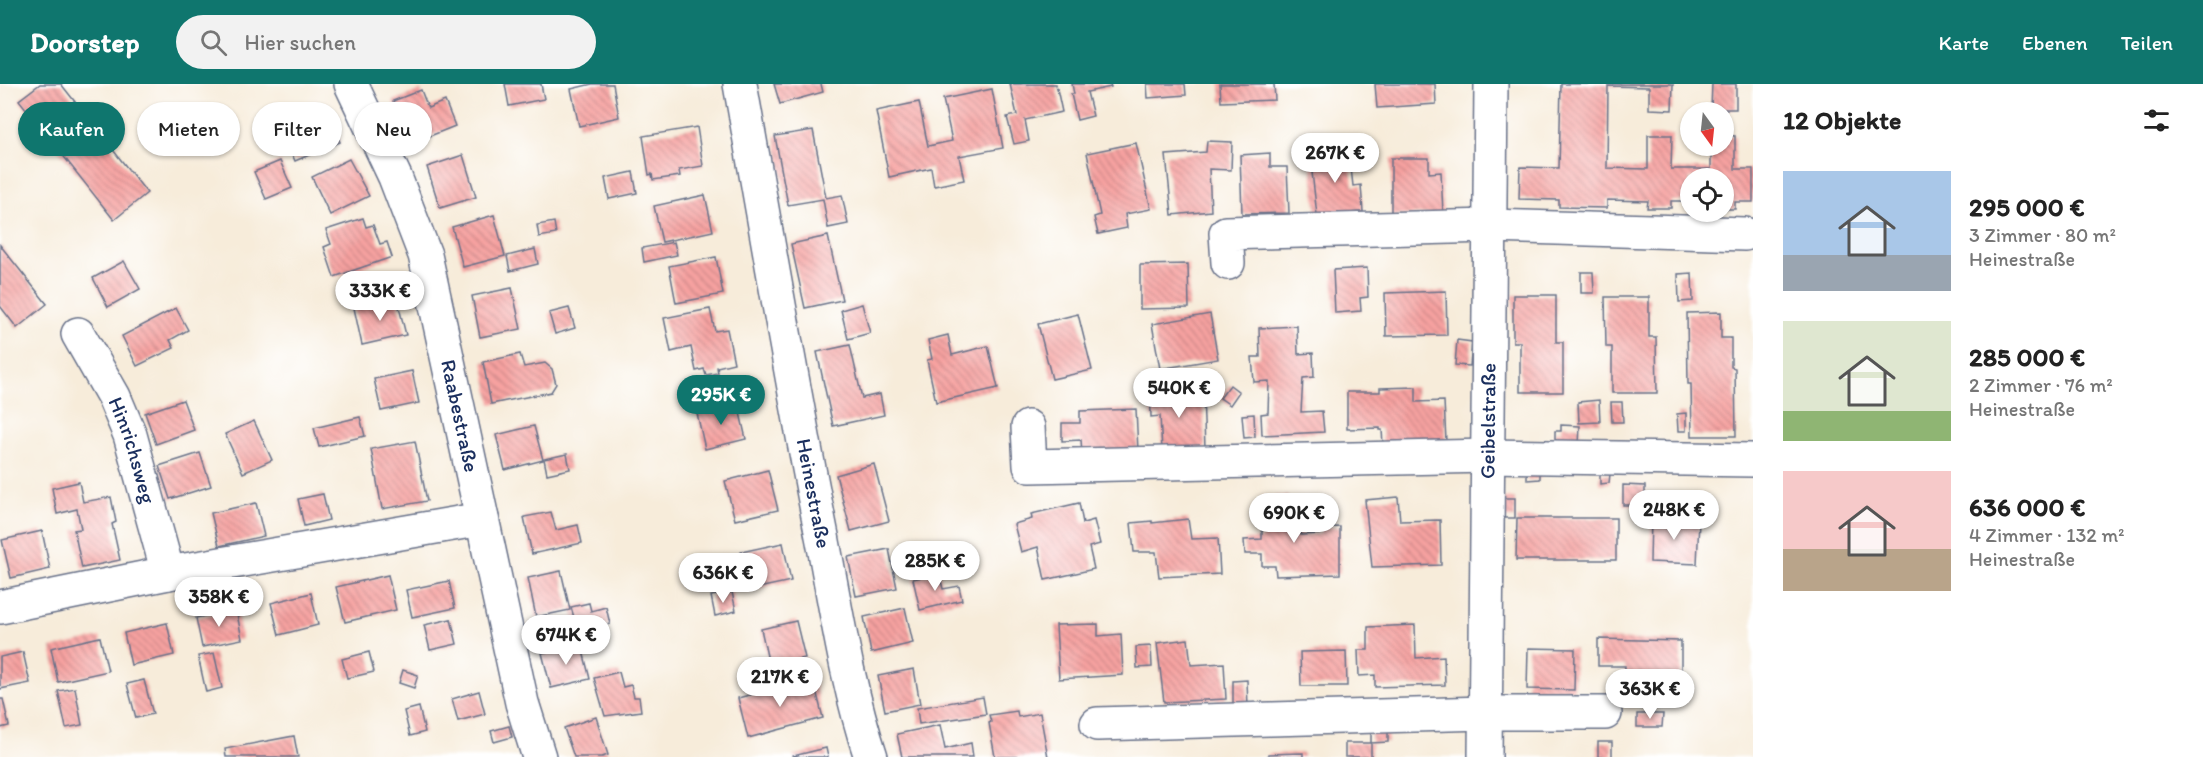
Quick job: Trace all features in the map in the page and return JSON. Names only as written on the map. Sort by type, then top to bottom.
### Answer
[{"type":"street","name":"Raabestraße","points":[[351,84],[395,177],[425,255],[522,703],[539,757]]},
{"type":"street","name":"Heinestraße","points":[[740,84],[804,448],[849,671],[871,757]]},
{"type":"street","name":"Geibelstraße","points":[[1485,757],[1491,84]]},
{"type":"street","points":[[1228,263],[1226,233],[1490,225],[1745,234]]},
{"type":"street","name":"Hinrichsweg","points":[[78,333],[114,397],[130,435],[168,573]]},
{"type":"street","points":[[1028,427],[1030,466],[1488,456],[1753,460]]},
{"type":"street","points":[[0,607],[168,573],[482,519]]},
{"type":"street","points":[[1097,724],[1485,713],[1605,714]]},
{"type":"building","points":[[40,84],[61,84],[75,102],[21,102],[19,100]]},
{"type":"building","points":[[505,84],[541,84],[544,99],[509,106]]},
{"type":"building","points":[[592,84],[613,84],[619,117],[579,126],[571,89]]},
{"type":"building","points":[[774,84],[821,84],[823,92],[780,104]]},
{"type":"building","points":[[1010,84],[1056,84],[1062,112],[1025,120],[1029,141],[1014,144],[1007,117],[1017,115]]},
{"type":"building","points":[[1072,84],[1110,84],[1111,87],[1087,92],[1093,116],[1077,120],[1071,94],[1074,94]]},
{"type":"building","points":[[1147,84],[1185,84],[1186,95],[1148,98]]},
{"type":"building","points":[[1220,84],[1274,84],[1275,100],[1221,102]]},
{"type":"building","points":[[1375,84],[1435,84],[1436,104],[1377,108]]},
{"type":"building","points":[[1561,84],[1673,84],[1672,110],[1649,109],[1649,87],[1608,86],[1607,168],[1648,169],[1648,135],[1672,135],[1671,169],[1680,169],[1680,201],[1671,201],[1671,208],[1647,208],[1648,201],[1607,200],[1607,208],[1559,207],[1559,200],[1519,199],[1520,167],[1559,168]]},
{"type":"building","points":[[1712,84],[1736,84],[1736,109],[1734,109],[1734,102],[1711,102]]},
{"type":"building","points":[[992,89],[1003,148],[959,156],[964,180],[934,186],[931,168],[889,177],[876,111],[919,102],[928,146],[952,141],[943,99]]},
{"type":"building","points":[[421,90],[426,102],[393,102]]},
{"type":"building","points":[[445,101],[455,126],[432,135],[432,106]]},
{"type":"building","points":[[697,127],[703,166],[679,170],[680,176],[653,180],[652,174],[649,175],[643,136]]},
{"type":"building","points":[[813,130],[826,198],[842,195],[848,224],[828,228],[823,199],[788,205],[775,136]]},
{"type":"building","points":[[1734,136],[1735,169],[1753,169],[1753,202],[1735,202],[1735,209],[1734,168],[1711,168],[1711,156],[1734,156]]},
{"type":"building","points":[[1207,141],[1232,142],[1231,170],[1209,169],[1211,211],[1172,215],[1166,155],[1206,152]]},
{"type":"building","points":[[1136,143],[1151,209],[1125,214],[1127,228],[1098,234],[1094,217],[1100,215],[1087,153]]},
{"type":"building","points":[[1349,150],[1353,186],[1361,185],[1363,212],[1317,215],[1310,155]]},
{"type":"building","points":[[1270,153],[1270,167],[1287,167],[1289,213],[1242,214],[1240,155]]},
{"type":"building","points":[[463,155],[476,197],[440,208],[427,167]]},
{"type":"building","points":[[63,156],[118,156],[147,193],[114,220]]},
{"type":"building","points":[[293,156],[307,156],[295,161]]},
{"type":"building","points":[[1391,158],[1429,158],[1429,173],[1441,172],[1443,213],[1391,216]]},
{"type":"building","points":[[349,159],[369,196],[330,215],[312,177]]},
{"type":"building","points":[[280,161],[292,188],[266,199],[254,172]]},
{"type":"building","points":[[633,172],[637,193],[609,199],[605,178]]},
{"type":"building","points":[[705,195],[713,231],[662,242],[654,206]]},
{"type":"building","points":[[494,215],[505,256],[463,267],[452,227]]},
{"type":"building","points":[[363,218],[366,227],[373,225],[380,244],[387,242],[392,257],[334,277],[324,247],[331,244],[326,230]]},
{"type":"building","points":[[554,222],[556,234],[539,237],[537,225]]},
{"type":"building","points":[[828,236],[842,300],[805,308],[791,244]]},
{"type":"building","points":[[674,242],[677,255],[644,262],[642,248]]},
{"type":"building","points":[[0,245],[47,304],[17,328],[0,306]]},
{"type":"building","points":[[535,249],[538,264],[510,271],[507,256]]},
{"type":"building","points":[[716,257],[723,294],[676,303],[669,266]]},
{"type":"building","points":[[124,261],[140,289],[108,307],[93,278]]},
{"type":"building","points":[[1188,264],[1189,308],[1140,309],[1140,265]]},
{"type":"building","points":[[1367,268],[1368,297],[1360,298],[1361,311],[1335,313],[1333,270]]},
{"type":"building","points":[[1581,272],[1593,272],[1594,293],[1581,293]]},
{"type":"building","points":[[1692,273],[1693,301],[1679,302],[1678,274]]},
{"type":"building","points":[[512,288],[521,329],[480,337],[472,296]]},
{"type":"building","points":[[1446,291],[1447,335],[1386,336],[1385,293]]},
{"type":"building","points":[[1513,295],[1556,295],[1556,342],[1563,342],[1563,392],[1520,392],[1520,342],[1513,342]]},
{"type":"building","points":[[1605,297],[1649,297],[1649,337],[1656,337],[1657,393],[1612,393],[1612,347],[1606,347]]},
{"type":"building","points":[[397,299],[406,335],[362,345],[354,308]]},
{"type":"building","points":[[862,304],[870,333],[848,339],[841,310]]},
{"type":"building","points":[[176,308],[188,330],[170,340],[174,348],[137,366],[122,336]]},
{"type":"building","points":[[569,308],[575,328],[555,334],[549,313]]},
{"type":"building","points":[[710,309],[715,331],[727,329],[734,363],[717,367],[718,373],[706,375],[704,369],[696,371],[691,347],[671,352],[664,318]]},
{"type":"building","points":[[1721,312],[1721,338],[1731,338],[1731,367],[1735,368],[1736,436],[1692,436],[1691,384],[1688,384],[1687,313]]},
{"type":"building","points":[[1078,314],[1092,370],[1052,379],[1038,324]]},
{"type":"building","points":[[1210,314],[1218,359],[1160,369],[1152,324]]},
{"type":"building","points":[[1297,326],[1298,354],[1313,353],[1314,377],[1303,378],[1301,412],[1322,411],[1324,432],[1262,435],[1261,414],[1268,413],[1269,381],[1254,382],[1252,357],[1260,357],[1259,328]]},
{"type":"building","points":[[948,335],[952,355],[988,346],[998,388],[936,402],[927,360],[932,359],[928,340]]},
{"type":"building","points":[[1457,340],[1472,342],[1470,366],[1455,365]]},
{"type":"building","points":[[850,345],[862,398],[880,394],[884,415],[833,426],[817,352]]},
{"type":"building","points":[[520,354],[524,367],[545,363],[552,369],[556,384],[551,392],[491,404],[483,362]]},
{"type":"building","points":[[412,371],[419,403],[381,411],[374,379]]},
{"type":"building","points":[[1161,383],[1161,396],[1203,394],[1205,448],[1162,450],[1160,416],[1151,417],[1150,384]]},
{"type":"building","points":[[1230,385],[1239,392],[1230,405],[1220,398]]},
{"type":"building","points":[[1416,387],[1416,402],[1444,401],[1446,441],[1383,444],[1380,428],[1347,429],[1347,392],[1380,392],[1380,388]]},
{"type":"building","points":[[183,400],[194,430],[156,444],[145,413]]},
{"type":"building","points":[[1599,400],[1600,422],[1579,423],[1578,402]]},
{"type":"building","points":[[1611,402],[1622,402],[1623,422],[1612,422]]},
{"type":"building","points":[[738,404],[746,439],[705,449],[697,413]]},
{"type":"building","points":[[1136,409],[1138,451],[1082,453],[1081,440],[1062,441],[1062,423],[1080,423],[1080,411]]},
{"type":"building","points":[[1686,413],[1686,431],[1678,431],[1677,414]]},
{"type":"building","points":[[1254,414],[1255,437],[1244,438],[1242,415]]},
{"type":"building","points":[[360,417],[365,436],[319,447],[314,428]]},
{"type":"building","points":[[254,421],[272,460],[243,473],[225,434]]},
{"type":"building","points":[[1561,425],[1580,426],[1579,444],[1555,442],[1555,431],[1561,431]]},
{"type":"building","points":[[534,426],[543,460],[505,470],[496,435]]},
{"type":"building","points":[[415,441],[427,501],[382,509],[371,449]]},
{"type":"building","points":[[200,453],[211,486],[170,499],[159,466]]},
{"type":"building","points":[[567,454],[570,469],[547,474],[544,459]]},
{"type":"building","points":[[874,464],[889,521],[851,531],[836,475]]},
{"type":"building","points":[[1527,464],[1540,464],[1540,479],[1527,480]]},
{"type":"building","points":[[768,470],[778,510],[735,520],[725,481]]},
{"type":"building","points":[[1600,474],[1610,474],[1609,483],[1600,484]]},
{"type":"building","points":[[79,482],[83,502],[111,497],[116,522],[112,524],[120,560],[82,568],[74,530],[81,529],[77,509],[57,514],[52,488]]},
{"type":"building","points":[[1623,485],[1645,486],[1645,505],[1623,505]]},
{"type":"building","points":[[323,494],[329,520],[304,526],[298,499]]},
{"type":"building","points":[[1262,496],[1288,496],[1288,526],[1301,525],[1301,535],[1320,534],[1319,528],[1340,527],[1340,574],[1276,576],[1275,566],[1262,566],[1262,554],[1245,554],[1244,540],[1262,539]]},
{"type":"building","points":[[1398,497],[1400,521],[1440,520],[1441,565],[1372,567],[1365,500]]},
{"type":"building","points":[[1504,498],[1515,498],[1515,518],[1504,518]]},
{"type":"building","points":[[256,503],[264,536],[219,546],[211,513]]},
{"type":"building","points":[[1079,503],[1083,523],[1094,520],[1100,544],[1089,547],[1094,569],[1045,580],[1038,547],[1021,552],[1014,524],[1032,519],[1031,514]]},
{"type":"building","points":[[551,512],[556,530],[578,525],[582,543],[532,554],[524,517]]},
{"type":"building","points":[[1517,518],[1616,518],[1616,560],[1516,560]]},
{"type":"building","points":[[1651,518],[1699,521],[1697,564],[1650,562]]},
{"type":"building","points":[[1188,519],[1191,539],[1218,538],[1220,574],[1159,577],[1156,552],[1134,552],[1131,523]]},
{"type":"building","points":[[42,531],[50,569],[11,578],[2,540]]},
{"type":"building","points":[[783,543],[791,581],[749,590],[741,552]]},
{"type":"building","points":[[889,549],[897,588],[856,596],[848,557]]},
{"type":"building","points":[[561,571],[570,610],[536,617],[528,578]]},
{"type":"building","points":[[939,573],[943,589],[959,586],[962,600],[920,610],[913,579]]},
{"type":"building","points":[[388,575],[396,610],[345,622],[336,587]]},
{"type":"building","points":[[449,581],[455,608],[412,617],[406,590]]},
{"type":"building","points":[[732,592],[736,611],[715,616],[711,596]]},
{"type":"building","points":[[311,593],[318,625],[279,635],[271,603]]},
{"type":"building","points":[[589,603],[591,611],[606,607],[610,624],[578,632],[571,607]]},
{"type":"building","points":[[905,608],[913,643],[871,653],[864,617]]},
{"type":"building","points":[[236,609],[242,639],[202,647],[196,618]]},
{"type":"building","points":[[451,619],[457,644],[430,650],[424,625]]},
{"type":"building","points":[[796,621],[805,658],[769,665],[761,629]]},
{"type":"building","points":[[167,623],[174,655],[131,665],[124,633]]},
{"type":"building","points":[[1098,624],[1098,636],[1121,634],[1123,675],[1059,679],[1056,625]]},
{"type":"building","points":[[1415,625],[1416,658],[1444,656],[1445,685],[1375,687],[1375,675],[1359,676],[1358,650],[1368,650],[1368,627]]},
{"type":"building","points":[[100,637],[108,671],[58,682],[51,648]]},
{"type":"building","points":[[1188,639],[1191,665],[1224,663],[1226,699],[1164,702],[1157,643]]},
{"type":"building","points":[[1598,639],[1681,641],[1681,690],[1624,689],[1625,666],[1598,666]]},
{"type":"building","points":[[581,643],[590,679],[551,688],[542,653]]},
{"type":"building","points":[[1151,646],[1152,667],[1137,668],[1136,647]]},
{"type":"building","points":[[1528,648],[1575,649],[1574,690],[1527,689]]},
{"type":"building","points":[[1346,651],[1347,686],[1301,686],[1300,652]]},
{"type":"building","points":[[23,652],[30,683],[0,689],[0,657]]},
{"type":"building","points":[[369,652],[374,672],[347,678],[342,659]]},
{"type":"building","points":[[214,653],[222,688],[206,692],[198,656]]},
{"type":"building","points":[[914,669],[920,704],[885,711],[878,676]]},
{"type":"building","points":[[403,670],[418,675],[414,688],[399,683]]},
{"type":"building","points":[[619,672],[623,687],[631,685],[634,697],[639,697],[641,711],[605,716],[594,678]]},
{"type":"building","points":[[813,678],[823,718],[748,738],[738,698]]},
{"type":"building","points":[[144,680],[153,714],[136,718],[127,684]]},
{"type":"building","points":[[1247,680],[1248,708],[1233,708],[1233,681]]},
{"type":"building","points":[[75,688],[82,725],[66,728],[58,691]]},
{"type":"building","points":[[479,691],[485,714],[458,721],[452,699]]},
{"type":"building","points":[[983,697],[986,714],[919,724],[917,708]]},
{"type":"building","points":[[0,699],[3,699],[9,726],[0,728]]},
{"type":"building","points":[[419,707],[425,732],[410,736],[404,711]]},
{"type":"building","points":[[1017,711],[1018,717],[1040,713],[1048,757],[995,757],[989,715]]},
{"type":"building","points":[[1637,714],[1663,714],[1662,727],[1637,727]]},
{"type":"building","points":[[596,717],[608,755],[574,757],[564,728]]},
{"type":"building","points":[[940,725],[945,749],[971,743],[973,757],[902,757],[897,734]]},
{"type":"building","points":[[509,726],[512,737],[494,742],[491,731]]},
{"type":"building","points":[[1388,726],[1388,742],[1371,743],[1371,727]]},
{"type":"building","points":[[294,736],[298,757],[226,757],[225,749]]},
{"type":"building","points":[[1598,742],[1612,742],[1612,757],[1598,757]]},
{"type":"building","points":[[1345,743],[1371,743],[1371,757],[1345,757]]},
{"type":"building","points":[[826,748],[828,757],[793,757],[793,756]]},
{"type":"building","points":[[1303,753],[1303,757],[1268,757],[1268,754]]}]
